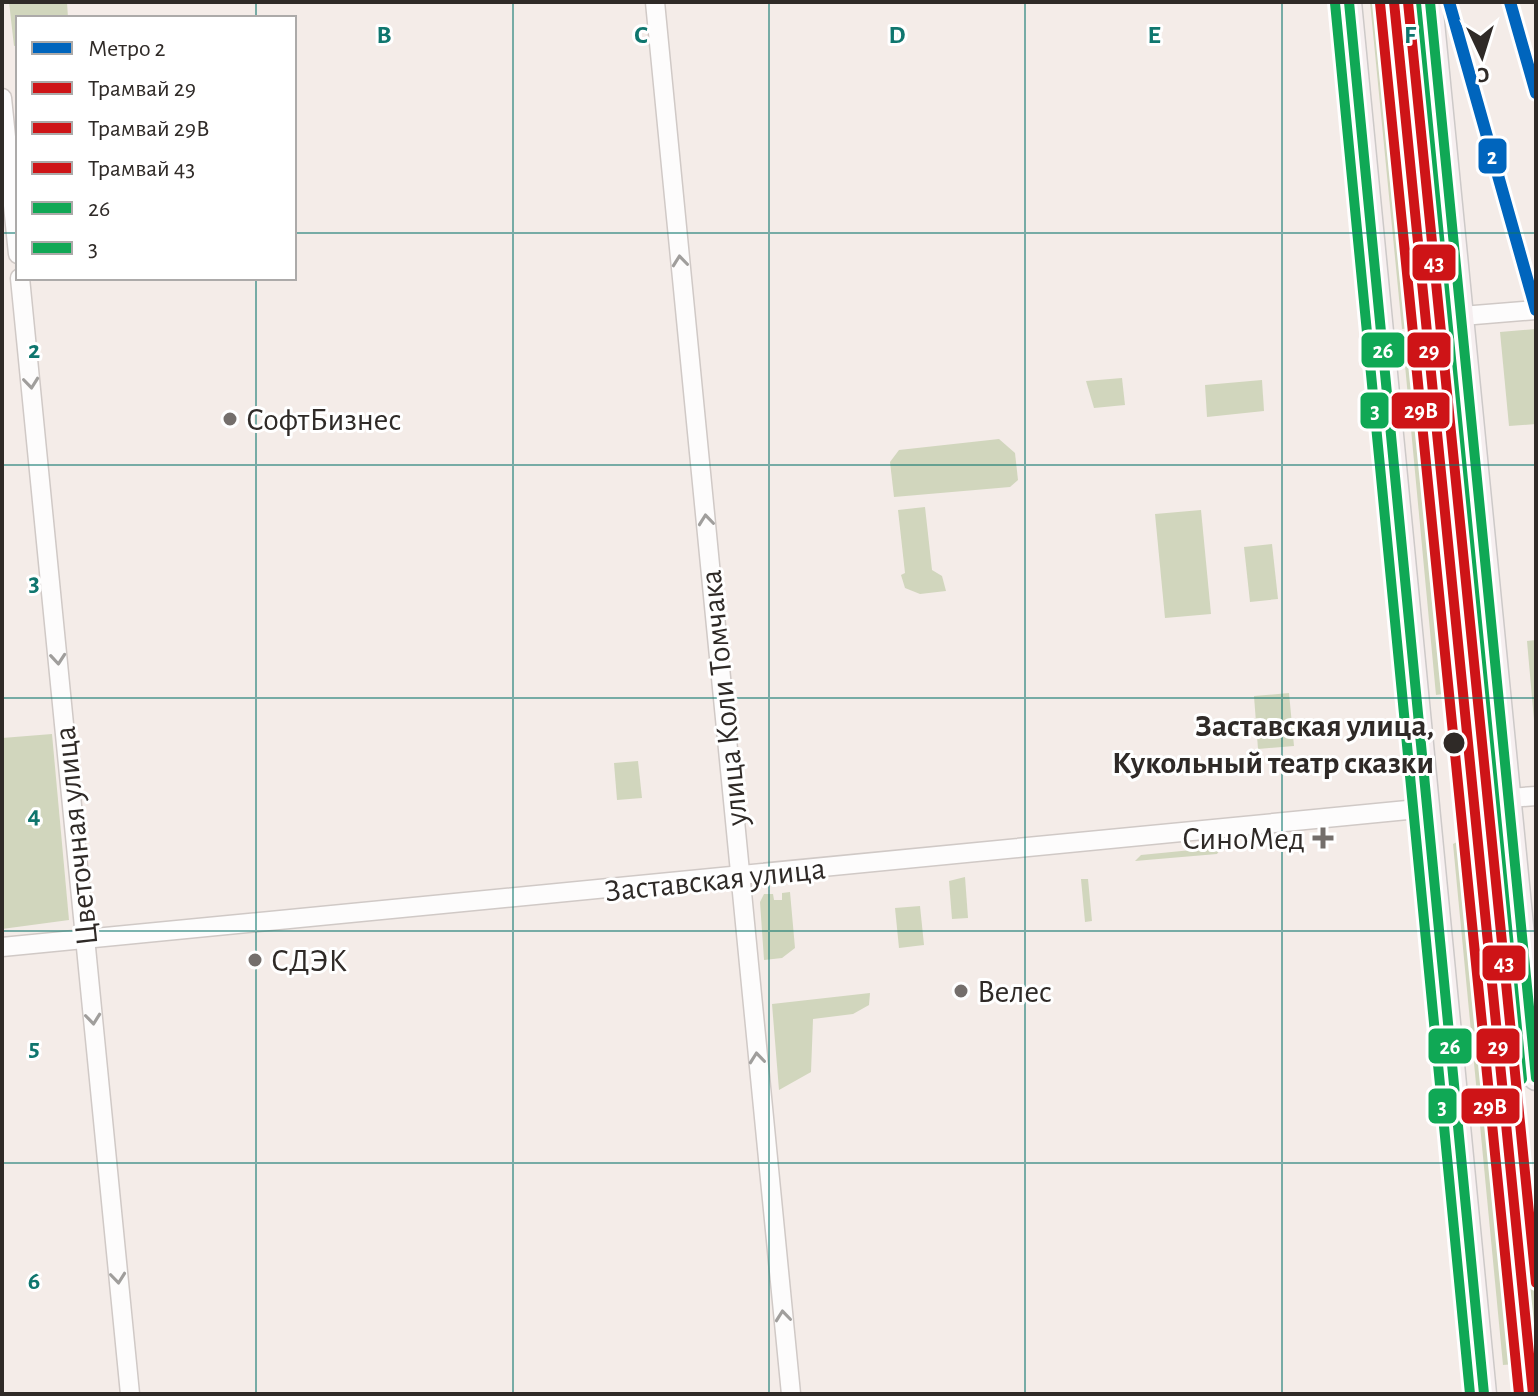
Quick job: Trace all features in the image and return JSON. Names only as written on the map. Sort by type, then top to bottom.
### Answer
[{"type":"main road","points":[[1349,2],[1484,1394]]},
{"type":"main road","points":[[1430,2],[1536,1078]]},
{"type":"street","name":"улица Коли Томчака","points":[[655,2],[791,1394]]},
{"type":"street","points":[[2,98],[16,234]]},
{"type":"street","name":"Цветочная улица","points":[[20,280],[130,1394]]},
{"type":"street","points":[[1462,316],[1536,310]]},
{"type":"street","points":[[1509,798],[1536,796]]},
{"type":"street","name":"Заставская улица","points":[[2,947],[1428,808]]},
{"type":"green space","points":[[9,2],[67,2],[68,16],[16,16],[14,46]]},
{"type":"green space","points":[[1370,2],[1381,2],[1413,328],[1402,329]]},
{"type":"green space","points":[[1399,2],[1410,2],[1442,326],[1431,327]]},
{"type":"green space","points":[[1536,329],[1536,424],[1509,426],[1500,332]]},
{"type":"green space","points":[[1444,341],[1485,766],[1474,767],[1432,342]]},
{"type":"green space","points":[[1414,343],[1449,693],[1436,695],[1403,344]]},
{"type":"green space","points":[[1122,378],[1125,405],[1094,408],[1086,381]]},
{"type":"green space","points":[[1262,380],[1264,411],[1207,417],[1205,385]]},
{"type":"green space","points":[[999,439],[1015,453],[1018,480],[1010,487],[894,497],[890,462],[899,450]]},
{"type":"green space","points":[[925,507],[932,570],[942,576],[946,591],[920,594],[905,588],[901,575],[905,573],[898,510]]},
{"type":"green space","points":[[1201,510],[1211,614],[1165,618],[1155,514]]},
{"type":"green space","points":[[1272,544],[1278,599],[1250,602],[1244,547]]},
{"type":"green space","points":[[1536,640],[1536,743],[1527,641]]},
{"type":"green space","points":[[1289,693],[1294,746],[1258,749],[1254,696]]},
{"type":"green space","points":[[52,734],[69,920],[2,929],[2,738]]},
{"type":"green space","points":[[638,761],[642,798],[617,800],[614,763]]},
{"type":"green space","points":[[1463,839],[1515,1364],[1503,1365],[1453,844]]},
{"type":"green space","points":[[1222,847],[1217,854],[1135,861],[1141,855]]},
{"type":"green space","points":[[965,877],[968,918],[952,919],[949,881]]},
{"type":"green space","points":[[1081,879],[1088,879],[1092,921],[1085,922]]},
{"type":"green space","points":[[790,892],[795,948],[782,958],[764,960],[760,902],[764,894],[773,894],[774,900],[782,900],[782,893]]},
{"type":"green space","points":[[920,906],[924,945],[899,948],[895,908]]},
{"type":"green space","points":[[1503,954],[1536,1291],[1536,1362],[1532,1362],[1492,956]]},
{"type":"green space","points":[[870,993],[869,1005],[853,1014],[813,1019],[811,1072],[779,1090],[772,1004]]},
{"type":"metro line","name":"2","points":[[1449,2],[1536,310]]},
{"type":"metro line","name":"2","points":[[1510,2],[1536,93]]},
{"type":"tram line","name":"29","points":[[1394,2],[1533,1394]]},
{"type":"tram line","name":"43","points":[[1408,2],[1536,1283]]},
{"type":"tram line","name":"29В","points":[[1380,3],[1519,1394]]},
{"type":"transit line","name":"26","points":[[1349,2],[1484,1394]]},
{"type":"transit line","name":"26","points":[[1430,2],[1536,1078]]},
{"type":"transit line","name":"3","points":[[1335,3],[1470,1394]]},
{"type":"transit line","name":"3","points":[[1416,3],[1522,1079]]},
{"type":"place","name":"СофтБизнес","points":[[230,419]]},
{"type":"place","name":"Заставская улица, Кукольный театр сказки","points":[[1454,743]]},
{"type":"place","name":"СиноМед","points":[[1323,838]]},
{"type":"place","name":"СДЭК","points":[[255,960]]},
{"type":"place","name":"Велес","points":[[961,991]]}]
